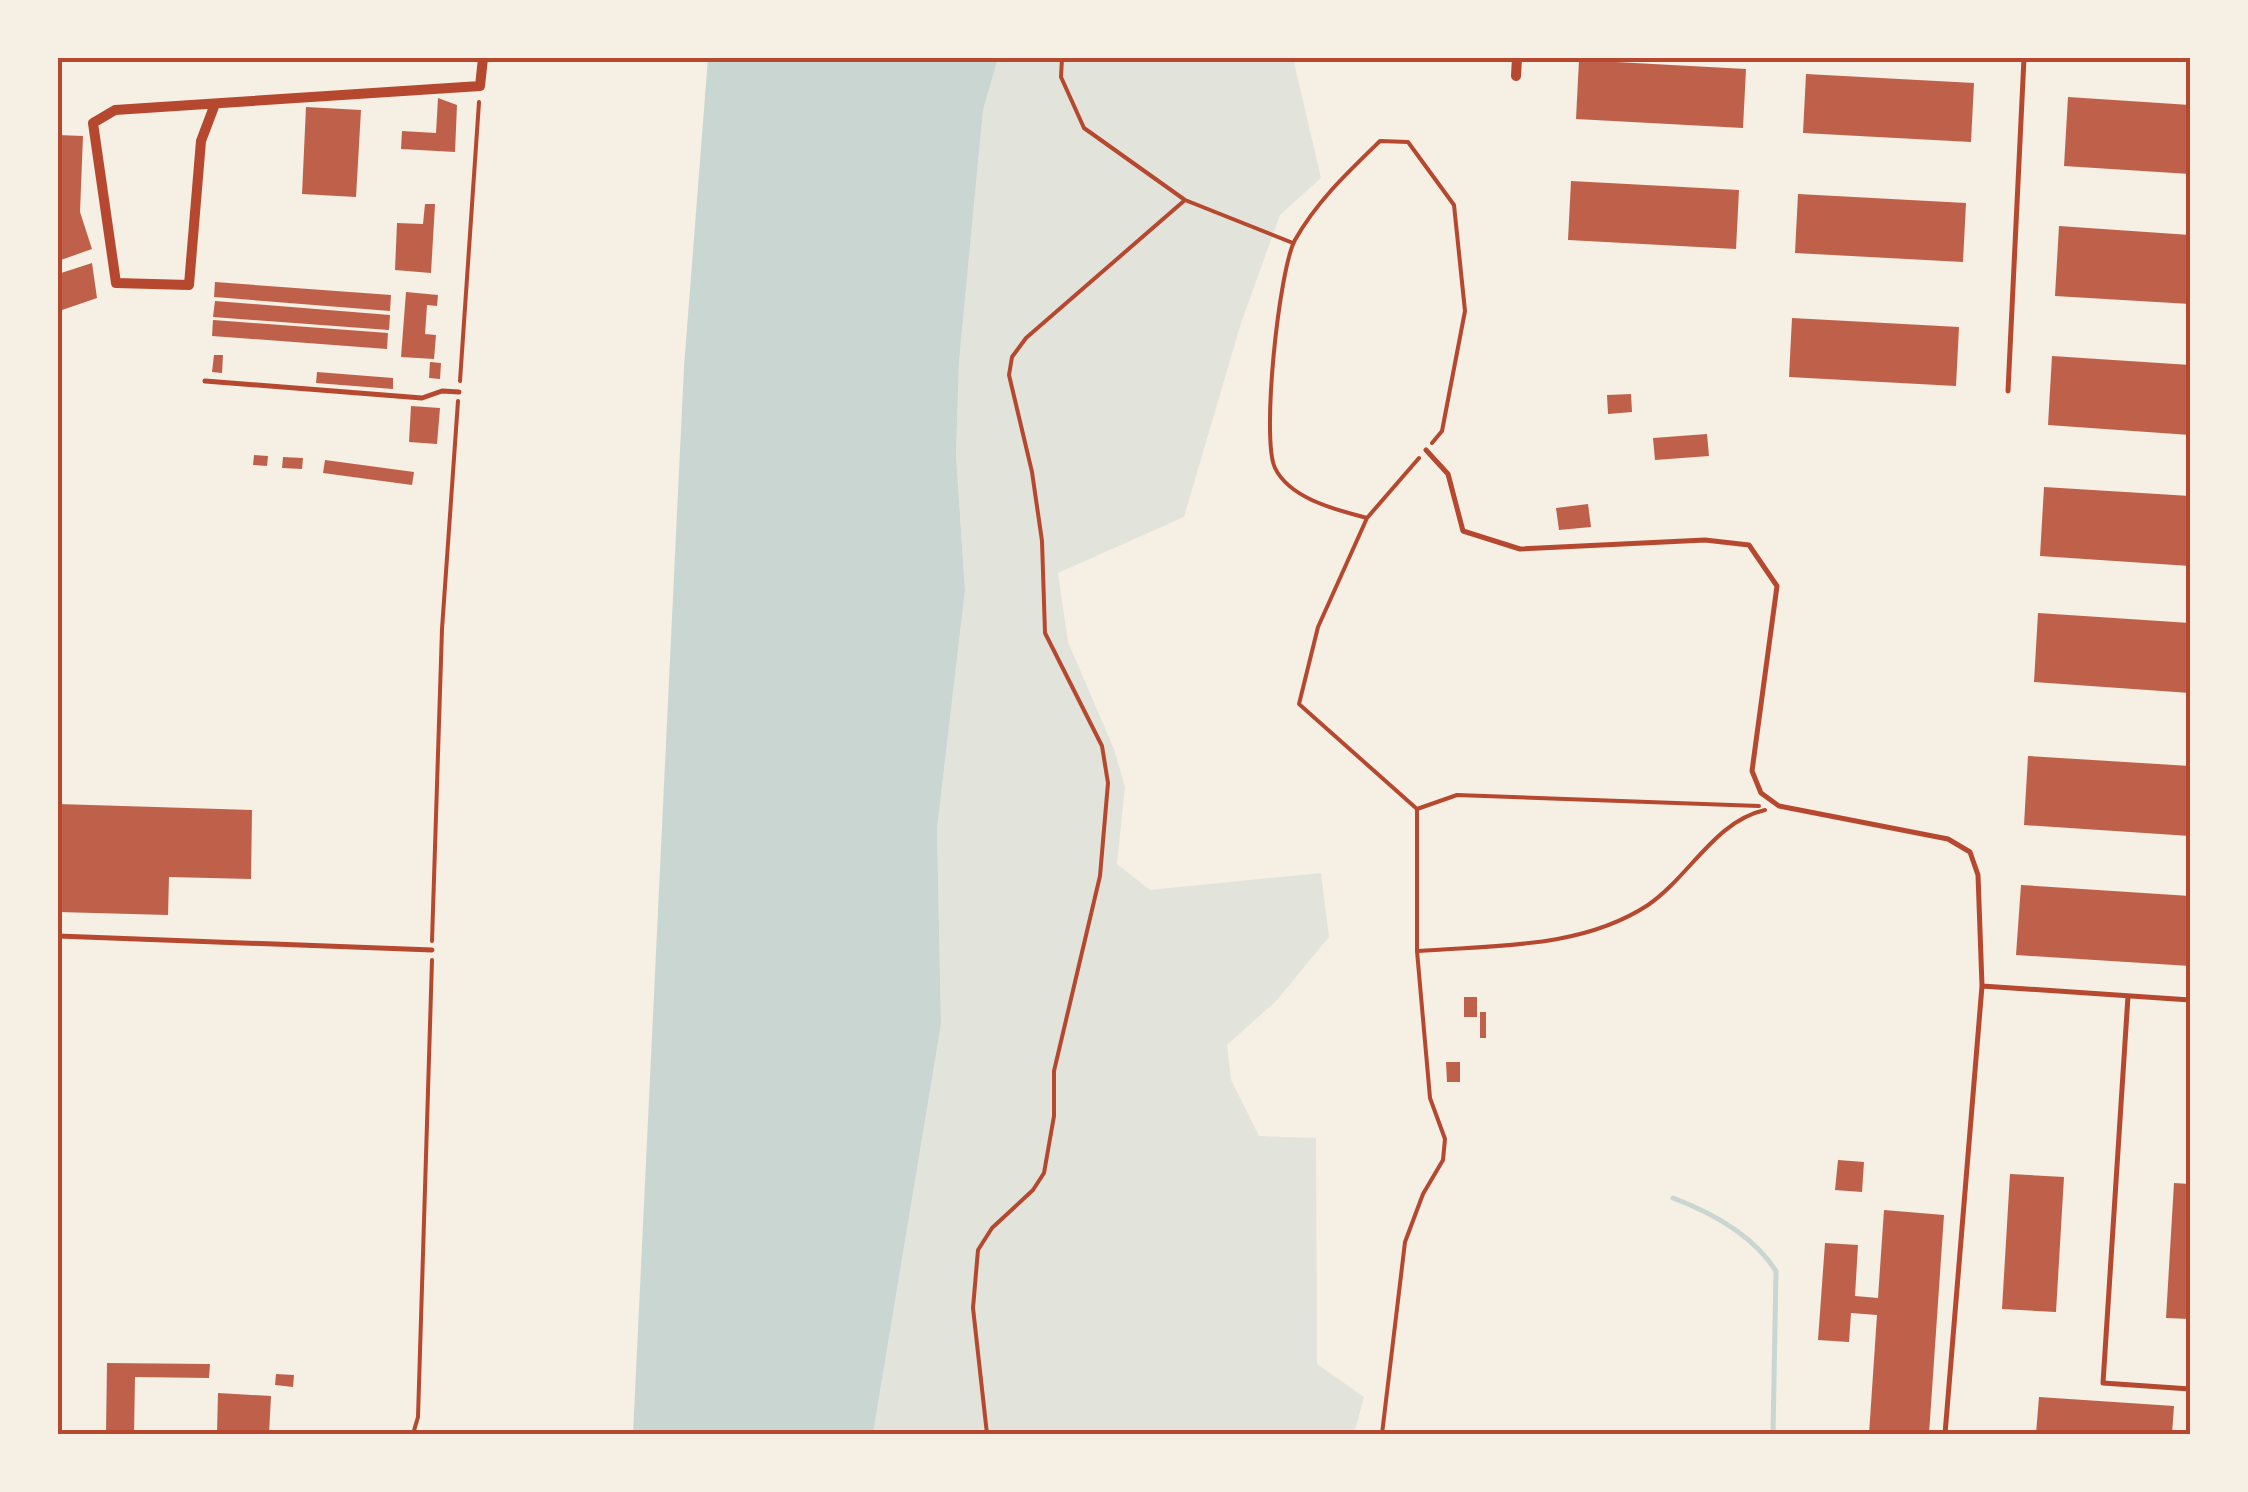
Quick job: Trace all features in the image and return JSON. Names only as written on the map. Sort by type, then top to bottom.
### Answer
[{"type":"street","points":[[215,104],[201,141],[189,285],[116,282],[92,124],[115,110],[480,86],[482,58]]},
{"type":"street","points":[[1516,76],[1517,58]]},
{"type":"lane","points":[[2008,391],[2024,58]]},
{"type":"lane","points":[[205,381],[422,398],[442,391],[459,392]]},
{"type":"lane","points":[[1426,450],[1448,474],[1462,531],[1520,549],[1705,540],[1749,545],[1777,586],[1752,771],[1761,793],[1779,806],[1948,838],[1970,852],[1978,875],[1982,986],[1945,1434]]},
{"type":"lane","points":[[58,936],[432,950]]},
{"type":"lane","points":[[1982,986],[2190,1000]]},
{"type":"lane","points":[[2128,996],[2103,1383],[2190,1389]]},
{"type":"path","points":[[1062,58],[1061,77],[1084,128],[1185,200],[1293,243]]},
{"type":"path","points":[[413,1434],[418,1416],[442,629],[480,86]]},
{"type":"path","points":[[1367,518],[1312,503],[1275,469],[1268,426],[1283,276],[1293,243],[1325,194],[1380,141],[1408,142],[1454,204],[1465,311],[1442,431],[1367,518],[1318,626],[1299,704],[1417,809],[1417,952],[1430,1098],[1445,1139],[1444,1160],[1424,1194],[1405,1242],[1382,1434]]},
{"type":"path","points":[[987,1434],[974,1308],[978,1250],[992,1228],[1033,1190],[1044,1173],[1054,1116],[1054,1071],[1100,876],[1108,783],[1102,746],[1045,632],[1042,542],[1032,472],[1009,375],[1012,356],[1026,338],[1185,200]]},
{"type":"path","points":[[1417,809],[1457,795],[1779,806]]},
{"type":"path","points":[[1417,952],[1536,942],[1616,922],[1650,904],[1730,825],[1751,813],[1779,806]]},
{"type":"shaded area","points":[[708,58],[998,58],[983,110],[959,362],[956,455],[965,590],[937,829],[941,1024],[873,1434],[633,1434],[684,367]]},
{"type":"shaded area","points":[[998,58],[1293,58],[1321,178],[1280,215],[1241,323],[1184,517],[1058,573],[1068,642],[1114,749],[1125,787],[1117,864],[1150,890],[1321,873],[1329,937],[1276,1001],[1227,1045],[1231,1080],[1259,1136],[1316,1138],[1317,1364],[1364,1397],[1354,1434],[873,1434],[941,1024],[937,829],[965,590],[956,455],[959,362],[983,110]]},
{"type":"building","points":[[1579,60],[1746,69],[1743,128],[1576,119]]},
{"type":"building","points":[[1806,74],[1974,83],[1971,142],[1803,133]]},
{"type":"building","points":[[2068,97],[2190,105],[2190,174],[2064,166]]},
{"type":"building","points":[[438,98],[457,105],[455,152],[401,149],[402,131],[436,133]]},
{"type":"building","points":[[306,107],[361,110],[356,197],[302,194]]},
{"type":"building","points":[[58,135],[83,136],[80,212],[92,249],[58,261]]},
{"type":"building","points":[[1571,181],[1739,190],[1736,249],[1568,240]]},
{"type":"building","points":[[1798,194],[1966,203],[1963,262],[1795,253]]},
{"type":"building","points":[[425,204],[435,204],[431,273],[395,270],[397,223],[423,224]]},
{"type":"building","points":[[2059,226],[2190,235],[2190,304],[2055,296]]},
{"type":"building","points":[[92,263],[97,298],[62,310],[58,274]]},
{"type":"building","points":[[215,282],[391,295],[390,311],[214,297]]},
{"type":"building","points":[[406,292],[438,295],[437,306],[427,305],[425,334],[436,335],[434,359],[401,357]]},
{"type":"building","points":[[215,301],[390,315],[389,330],[213,317]]},
{"type":"building","points":[[1792,318],[1959,327],[1956,386],[1789,377]]},
{"type":"building","points":[[213,320],[388,333],[387,349],[212,336]]},
{"type":"building","points":[[214,355],[223,355],[222,373],[212,372]]},
{"type":"building","points":[[2052,356],[2190,365],[2190,435],[2048,425]]},
{"type":"building","points":[[430,362],[441,363],[440,379],[429,378]]},
{"type":"building","points":[[317,372],[393,378],[393,389],[316,383]]},
{"type":"building","points":[[1631,394],[1632,412],[1608,414],[1607,395]]},
{"type":"building","points":[[411,406],[440,408],[437,444],[409,442]]},
{"type":"building","points":[[1707,434],[1709,456],[1655,460],[1653,438]]},
{"type":"building","points":[[254,455],[268,456],[267,466],[253,465]]},
{"type":"building","points":[[283,457],[303,458],[302,469],[282,468]]},
{"type":"building","points":[[325,460],[414,472],[412,485],[323,473]]},
{"type":"building","points":[[2044,487],[2190,496],[2190,566],[2040,556]]},
{"type":"building","points":[[1588,504],[1591,527],[1559,530],[1556,508]]},
{"type":"building","points":[[2038,613],[2190,623],[2190,693],[2034,682]]},
{"type":"building","points":[[2028,756],[2190,766],[2190,836],[2024,825]]},
{"type":"building","points":[[58,804],[252,810],[251,879],[169,877],[168,915],[58,912]]},
{"type":"building","points":[[2021,885],[2190,896],[2190,966],[2016,955]]},
{"type":"building","points":[[1464,997],[1477,997],[1477,1017],[1464,1017]]},
{"type":"building","points":[[1480,1012],[1486,1012],[1486,1038],[1480,1038]]},
{"type":"building","points":[[1446,1062],[1460,1062],[1460,1082],[1447,1082]]},
{"type":"building","points":[[1838,1160],[1864,1162],[1862,1192],[1835,1190]]},
{"type":"building","points":[[2010,1174],[2064,1177],[2056,1312],[2002,1309]]},
{"type":"building","points":[[2174,1183],[2190,1184],[2190,1319],[2166,1318]]},
{"type":"building","points":[[1884,1210],[1944,1215],[1929,1434],[1869,1434],[1877,1315],[1851,1313],[1849,1342],[1818,1340],[1825,1243],[1858,1245],[1855,1296],[1878,1298]]},
{"type":"building","points":[[107,1363],[210,1364],[209,1378],[135,1377],[134,1434],[106,1434]]},
{"type":"building","points":[[276,1374],[294,1375],[293,1387],[275,1385]]},
{"type":"building","points":[[218,1393],[271,1396],[269,1434],[217,1434]]},
{"type":"building","points":[[2039,1397],[2174,1406],[2172,1434],[2036,1434]]},
{"type":"waterway","points":[[1673,1198],[1731,1227],[1756,1247],[1776,1271],[1773,1434]]}]
